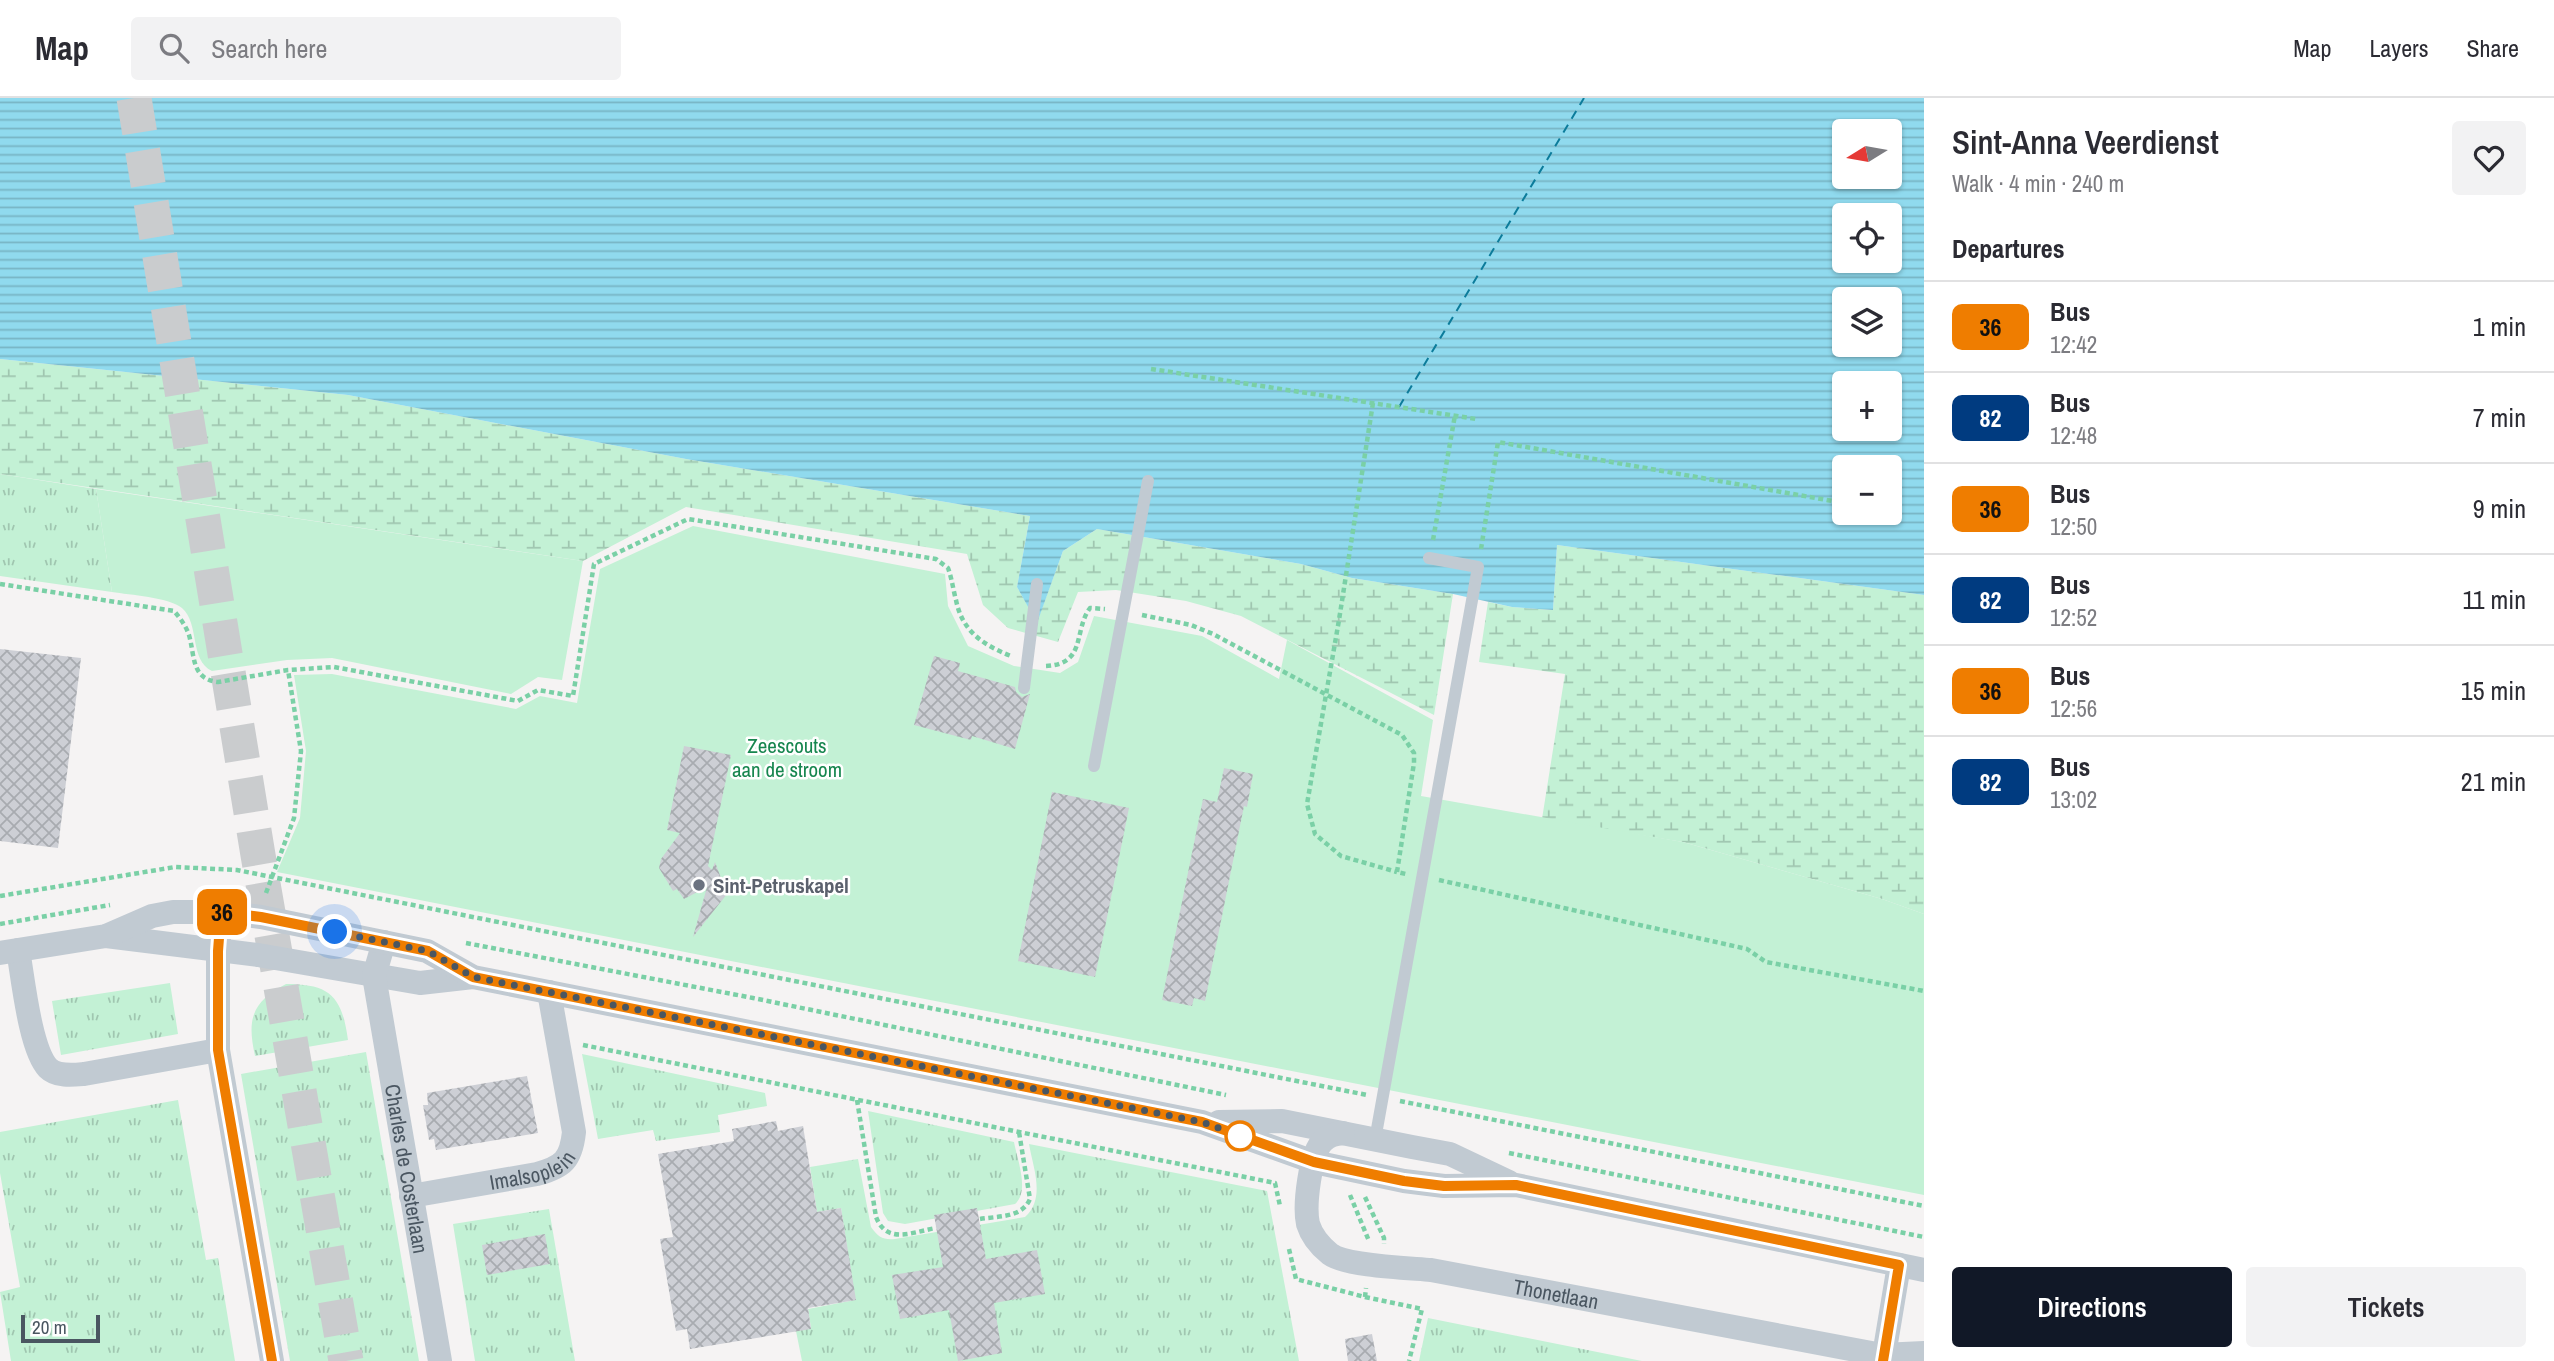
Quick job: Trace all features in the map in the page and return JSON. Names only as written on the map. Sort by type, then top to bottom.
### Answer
[{"type":"street","points":[[218,1050],[85,1074],[67,1076],[49,1070],[37,1052],[9,952],[106,936],[152,916],[173,912],[221,912],[261,917],[428,951],[473,977]]},
{"type":"street","points":[[221,912],[218,951],[218,1050],[272,1361]]},
{"type":"street","points":[[106,936],[258,955],[421,983],[473,977],[1202,1122],[1314,1162],[1404,1181],[1444,1186],[1516,1185],[1924,1270]]},
{"type":"street","points":[[374,976],[384,942]]},
{"type":"street","name":"Charles de Costerlaan","points":[[374,976],[440,1361]]},
{"type":"street","name":"Imalsoplein","points":[[411,1196],[537,1174],[554,1170],[565,1161],[572,1148],[574,1132],[549,992]]},
{"type":"street","points":[[1202,1122],[1282,1121],[1450,1154],[1516,1185]]},
{"type":"street","name":"Thonetlaan","points":[[1359,1136],[1333,1134],[1321,1142],[1307,1194],[1308,1223],[1317,1243],[1333,1256],[1376,1265],[1431,1270],[1882,1358],[1924,1353]]},
{"type":"street","points":[[1882,1358],[1899,1265]]},
{"type":"lane","points":[[1094,766],[1148,481]]},
{"type":"lane","points":[[1359,1136],[1383,1098],[1478,567],[1429,558]]},
{"type":"lane","points":[[1024,688],[1037,584]]},
{"type":"path","points":[[1151,369],[1476,419]]},
{"type":"path","points":[[1373,403],[1307,804],[1315,834],[1341,856],[1397,872],[1747,949],[1766,962],[1924,991]]},
{"type":"path","points":[[1429,558],[1455,415]]},
{"type":"path","points":[[1478,567],[1498,442],[1832,501]]},
{"type":"path","points":[[0,584],[174,611],[188,633],[195,668],[209,681],[218,682],[288,670],[334,667],[518,701],[538,690],[573,696],[594,564],[688,519],[936,559],[948,568],[962,620],[974,637],[992,649],[1043,666],[1053,665],[1073,655],[1078,647],[1084,615],[1090,608],[1124,611],[1202,629],[1402,735],[1414,752],[1410,798],[1397,872]]},
{"type":"path","points":[[261,917],[271,876],[294,818],[301,751],[288,670]]},
{"type":"path","points":[[0,896],[175,867],[236,870],[1924,1206]]},
{"type":"path","points":[[557,1040],[1275,1183],[1281,1207]]},
{"type":"path","points":[[1359,1136],[1366,1094]]},
{"type":"path","points":[[857,1100],[880,1226],[886,1233],[896,1235],[936,1228]]},
{"type":"path","points":[[980,1219],[1016,1213],[1027,1207],[1030,1199],[1019,1132]]},
{"type":"path","points":[[1358,1171],[1349,1197],[1369,1237],[1376,1265]]},
{"type":"path","points":[[1358,1171],[1362,1188],[1384,1238],[1365,1297]]},
{"type":"path","points":[[1288,1243],[1296,1279],[1422,1309],[1409,1361]]},
{"type":"green space","points":[[0,359],[348,395],[686,459],[1030,516],[1017,587],[1037,622],[1063,551],[1097,529],[1301,564],[1352,578],[1453,594],[1434,715],[1241,616],[1186,601],[1116,590],[1078,592],[1058,642],[1008,628],[983,605],[967,554],[686,507],[583,561],[0,474]]},
{"type":"green space","points":[[0,474],[96,489],[112,592],[0,576]]},
{"type":"green space","points":[[96,489],[583,561],[562,680],[538,677],[511,694],[332,658],[287,660],[212,671],[200,659],[191,623],[182,608],[158,599],[112,592]]},
{"type":"green space","name":"Zeescouts aan de stroom","points":[[693,526],[945,574],[948,606],[968,646],[1014,666],[1060,673],[1078,662],[1094,616],[1202,636],[1279,679],[1287,640],[1433,720],[1421,796],[1683,842],[1882,899],[1924,914],[1924,1195],[277,872],[300,818],[306,751],[294,675],[332,674],[516,709],[540,696],[577,703],[600,569]]},
{"type":"green space","points":[[1557,545],[1924,595],[1924,914],[1882,899],[1683,842],[1542,819],[1565,674],[1479,662],[1488,602],[1553,610]]},
{"type":"green space","points":[[170,983],[178,1034],[61,1055],[52,1001]]},
{"type":"green space","points":[[286,984],[313,987],[331,996],[342,1013],[348,1040],[255,1056],[252,1032],[254,1013],[265,998]]},
{"type":"green space","points":[[366,1052],[419,1361],[290,1361],[241,1074]]},
{"type":"green space","points":[[582,1054],[765,1093],[767,1106],[718,1115],[720,1132],[656,1141],[653,1130],[598,1139]]},
{"type":"green space","points":[[178,1100],[206,1260],[218,1258],[235,1361],[11,1361],[0,1292],[20,1287],[0,1173],[0,1132]]},
{"type":"green space","points":[[868,1111],[1014,1142],[1022,1183],[1019,1198],[1015,1204],[905,1224],[888,1221],[883,1213]]},
{"type":"green space","points":[[1029,1144],[1267,1191],[1299,1361],[802,1361],[796,1331],[811,1328],[808,1309],[855,1300],[841,1208],[817,1212],[810,1167],[858,1159],[871,1227],[881,1237],[895,1239],[1025,1217],[1037,1192]]},
{"type":"green space","points":[[549,1209],[575,1361],[475,1361],[453,1224]]},
{"type":"green space","points":[[1428,1318],[1642,1361],[1419,1361]]},
{"type":"water","points":[[0,98],[1924,98],[1924,595],[1557,545],[1553,610],[1512,607],[1453,594],[1352,578],[1301,564],[1097,529],[1063,551],[1037,623],[1017,587],[1030,516],[686,459],[348,395],[0,359]]},
{"type":"building","points":[[0,649],[81,658],[58,848],[0,841]]},
{"type":"building","points":[[934,656],[960,663],[958,671],[1015,687],[1022,697],[1030,694],[1015,749],[972,736],[971,740],[914,725]]},
{"type":"building","points":[[684,746],[731,755],[708,866],[712,870],[715,862],[727,894],[693,937],[707,887],[684,899],[677,889],[673,891],[659,868],[661,859],[680,833],[667,830]]},
{"type":"building","points":[[1224,768],[1253,774],[1247,807],[1244,806],[1205,1001],[1194,998],[1192,1006],[1162,1000],[1203,799],[1217,802]]},
{"type":"building","points":[[1052,792],[1129,808],[1095,977],[1018,961]]},
{"type":"building","points":[[527,1076],[538,1133],[436,1150],[434,1139],[429,1140],[423,1105],[428,1105],[427,1093]]},
{"type":"building","points":[[776,1121],[778,1131],[803,1126],[817,1212],[841,1208],[856,1300],[808,1308],[811,1329],[690,1349],[687,1329],[676,1331],[660,1239],[673,1237],[658,1154],[734,1141],[732,1129]]},
{"type":"building","points":[[977,1208],[986,1259],[1037,1250],[1045,1294],[994,1303],[1002,1353],[958,1361],[949,1310],[900,1319],[892,1275],[943,1267],[934,1215]]},
{"type":"building","points":[[545,1234],[550,1264],[487,1275],[482,1245]]},
{"type":"building","points":[[1372,1334],[1377,1361],[1348,1361],[1345,1339]]},
{"type":"ferry route","points":[[1399,407],[1584,98]]},
{"type":"tunnel","points":[[134,98],[258,855],[346,1361]]},
{"type":"bus line","name":"36","points":[[272,1361],[218,1050],[218,951],[221,912],[261,917],[428,951],[473,977],[1202,1122],[1314,1162],[1404,1181],[1444,1186],[1516,1185],[1899,1265],[1883,1361]]},
{"type":"place","name":"Sint-Petruskapel","points":[[699,885]]},
{"type":"route","points":[[335,932],[428,951],[473,977],[1202,1122],[1247,1138],[1240,1136]]}]
